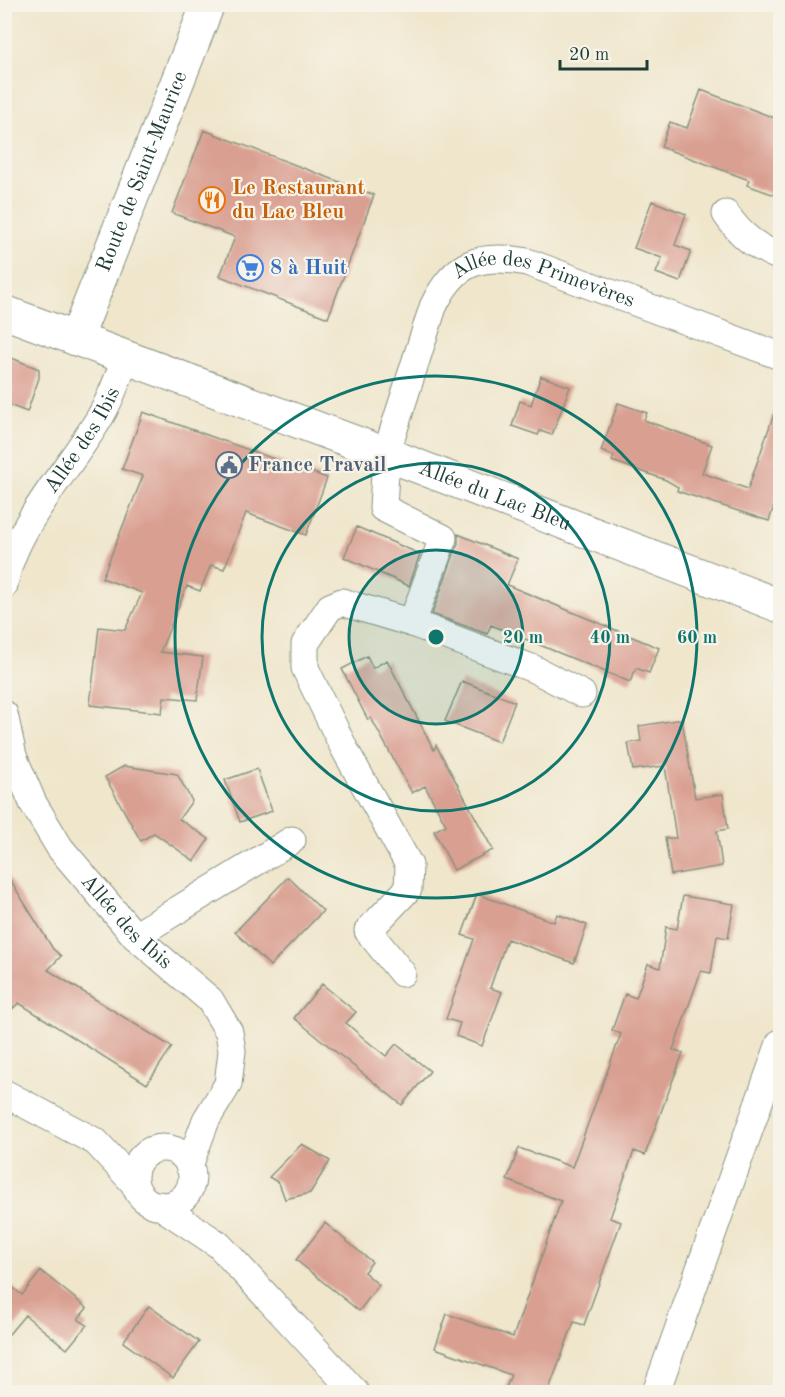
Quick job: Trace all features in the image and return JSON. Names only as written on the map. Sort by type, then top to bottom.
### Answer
[{"type":"street","name":"Route de Saint-Maurice","points":[[75,339],[208,4]]},
{"type":"street","points":[[726,214],[738,232],[754,246],[780,256]]},
{"type":"street","name":"Allée des Primevères","points":[[412,623],[442,538],[383,508],[386,454],[433,307],[442,288],[465,266],[480,260],[510,259],[526,262],[780,356]]},
{"type":"street","name":"Allée du Lac Bleu","points":[[4,312],[386,454],[780,606]]},
{"type":"street","name":"Allée des Ibis","points":[[4,585],[21,541],[44,500],[101,416],[126,358]]},
{"type":"street","points":[[402,973],[368,931],[408,889],[409,865],[345,748],[305,668],[305,644],[330,606],[342,602],[412,623],[534,669],[582,694]]},
{"type":"street","name":"Allée des Ibis","points":[[4,714],[13,756],[33,803],[60,848],[135,936],[210,1000],[229,1032],[232,1068],[222,1096],[206,1120],[189,1177]]},
{"type":"street","points":[[135,936],[292,840]]},
{"type":"street","points":[[656,1392],[780,1043]]},
{"type":"street","points":[[4,1093],[96,1142],[134,1183],[144,1198],[159,1205],[219,1245],[355,1392]]},
{"type":"street","name":"Allée des Ibis","points":[[158,1149],[206,1120]]},
{"type":"street","points":[[96,1142],[178,1153],[219,1245]]},
{"type":"street","points":[[134,1183],[136,1166],[140,1159],[158,1149]]},
{"type":"street","points":[[159,1205],[174,1203],[189,1177]]},
{"type":"building","points":[[701,90],[780,120],[780,197],[747,185],[749,180],[661,147],[670,122],[687,128]]},
{"type":"building","points":[[204,130],[374,195],[328,318],[220,276],[235,237],[172,213]]},
{"type":"building","points":[[652,201],[686,214],[675,245],[691,251],[680,282],[656,273],[662,258],[634,248]]},
{"type":"building","points":[[4,355],[39,369],[39,378],[27,412],[4,403]]},
{"type":"building","points":[[541,376],[570,387],[552,435],[540,431],[538,435],[512,426],[520,401],[531,405]]},
{"type":"building","points":[[618,403],[647,413],[644,420],[712,445],[702,473],[748,489],[777,405],[780,406],[780,488],[769,521],[677,491],[678,487],[666,480],[612,461],[614,456],[601,451]]},
{"type":"building","points":[[143,412],[327,478],[306,535],[246,513],[224,569],[211,565],[200,591],[187,586],[160,652],[203,657],[197,700],[164,697],[162,713],[90,705],[99,627],[125,630],[142,593],[102,578],[143,476],[122,469]]},
{"type":"building","points":[[357,527],[420,554],[409,586],[344,557]]},
{"type":"building","points":[[458,534],[518,559],[507,585],[659,648],[649,673],[636,668],[630,682],[491,625],[487,634],[432,614],[458,543]]},
{"type":"building","points":[[367,656],[373,668],[387,660],[434,750],[436,745],[493,850],[454,870],[434,831],[446,825],[425,786],[412,793],[371,718],[368,720],[342,669]]},
{"type":"building","points":[[462,681],[515,702],[499,742],[445,721]]},
{"type":"building","points":[[682,719],[695,798],[723,794],[728,829],[717,831],[722,866],[671,875],[665,838],[676,838],[665,766],[633,770],[628,743],[641,741],[639,726]]},
{"type":"building","points":[[124,766],[177,774],[192,801],[179,819],[209,839],[194,861],[154,833],[141,841],[105,777]]},
{"type":"building","points":[[257,769],[272,811],[240,822],[225,780]]},
{"type":"building","points":[[4,870],[53,949],[61,956],[48,970],[172,1047],[147,1084],[19,1003],[4,1016]]},
{"type":"building","points":[[288,877],[323,911],[270,966],[235,932]]},
{"type":"building","points":[[477,894],[554,922],[557,914],[587,925],[574,963],[507,939],[490,988],[502,992],[482,1046],[456,1036],[460,1023],[446,1019],[474,939],[462,935]]},
{"type":"building","points":[[683,896],[734,904],[728,938],[717,936],[711,973],[701,971],[673,1050],[683,1053],[645,1155],[634,1151],[610,1218],[621,1222],[584,1325],[574,1322],[548,1392],[504,1392],[511,1375],[435,1348],[447,1314],[513,1337],[561,1201],[507,1180],[519,1148],[572,1167],[621,1034],[612,1030],[625,994],[636,998],[648,964],[660,968],[666,927],[677,929]]},
{"type":"building","points":[[322,984],[356,1012],[346,1023],[367,1041],[386,1056],[396,1044],[430,1071],[402,1105],[294,1018]]},
{"type":"building","points":[[302,1144],[330,1161],[310,1193],[285,1199],[279,1183],[269,1177]]},
{"type":"building","points":[[325,1223],[372,1262],[364,1272],[379,1285],[359,1311],[296,1260]]},
{"type":"building","points":[[41,1271],[87,1308],[78,1319],[87,1325],[67,1349],[25,1315],[4,1340],[4,1280],[22,1295]]},
{"type":"building","points":[[149,1306],[199,1342],[173,1378],[123,1342]]},
{"type":"place","name":"Le Restaurant du Lac Bleu","points":[[212,200]]},
{"type":"place","name":"8 à Huit","points":[[250,268]]},
{"type":"place","name":"France Travail","points":[[229,465]]}]
